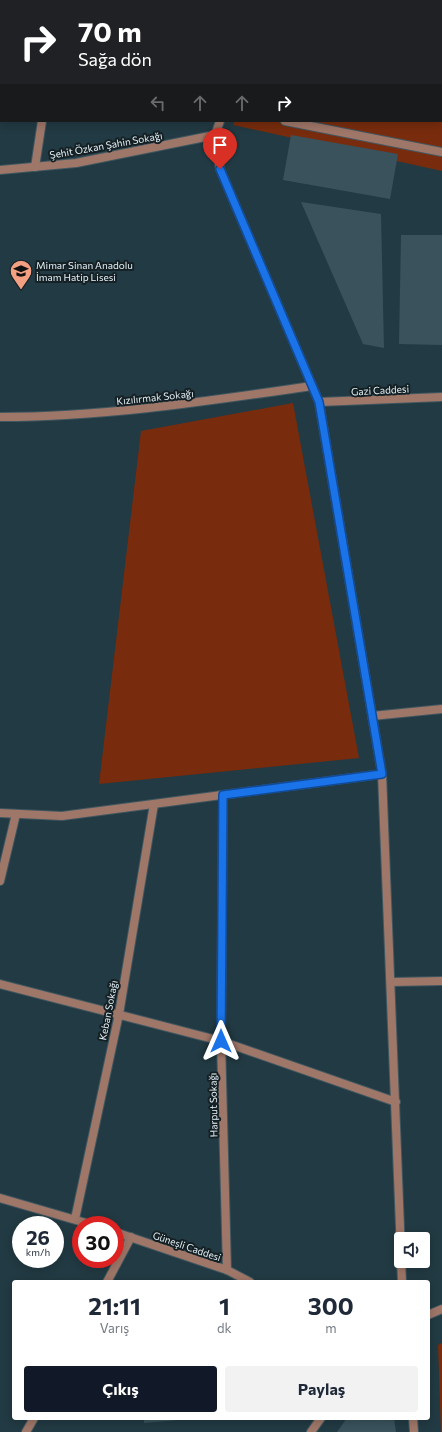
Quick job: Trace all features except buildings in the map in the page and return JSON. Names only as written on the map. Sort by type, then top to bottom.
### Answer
[{"type":"street","points":[[35,167],[42,122]]},
{"type":"street","points":[[220,122],[215,135],[220,169],[319,402],[382,774],[400,1232]]},
{"type":"street","points":[[290,122],[442,152]]},
{"type":"street","name":"Şehit Özkan Şahin Sokağı","points":[[0,170],[76,163],[215,135]]},
{"type":"street","name":"Kızılırmak Sokağı","points":[[0,417],[30,417],[146,409],[312,386]]},
{"type":"street","name":"Gazi Caddesi","points":[[319,402],[442,397]]},
{"type":"street","points":[[372,716],[442,709]]},
{"type":"street","points":[[0,813],[62,816],[382,774]]},
{"type":"street","name":"Harput Sokağı","points":[[223,795],[221,1041],[227,1270]]},
{"type":"street","name":"Keban Sokağı","points":[[76,1216],[119,1014],[154,804]]},
{"type":"street","points":[[0,881],[16,814]]},
{"type":"street","points":[[391,982],[442,981]]},
{"type":"street","points":[[0,984],[221,1041],[396,1102]]},
{"type":"street","points":[[0,1198],[72,1218]]},
{"type":"street","name":"Güneşli Caddesi","points":[[124,1235],[227,1270],[246,1280]]},
{"type":"street","points":[[108,1280],[131,1237]]},
{"type":"street","points":[[401,1268],[402,1280]]},
{"type":"street","points":[[430,1314],[442,1309]]},
{"type":"street","points":[[26,1432],[33,1420]]},
{"type":"street","points":[[311,1432],[320,1420]]},
{"type":"street","points":[[413,1420],[414,1432]]},
{"type":"shaded area","points":[[234,122],[442,122],[442,171],[233,125]]},
{"type":"shaded area","points":[[293,403],[359,758],[99,784],[141,431]]},
{"type":"shaded area","points":[[442,1343],[442,1432],[441,1432],[438,1345]]},
{"type":"place","name":"Mimar Sinan Anadolu İmam Hatip Lisesi","points":[[21,290]]},
{"type":"route","points":[[220,169],[319,402],[342,546],[382,774],[223,795],[221,1041]]}]
